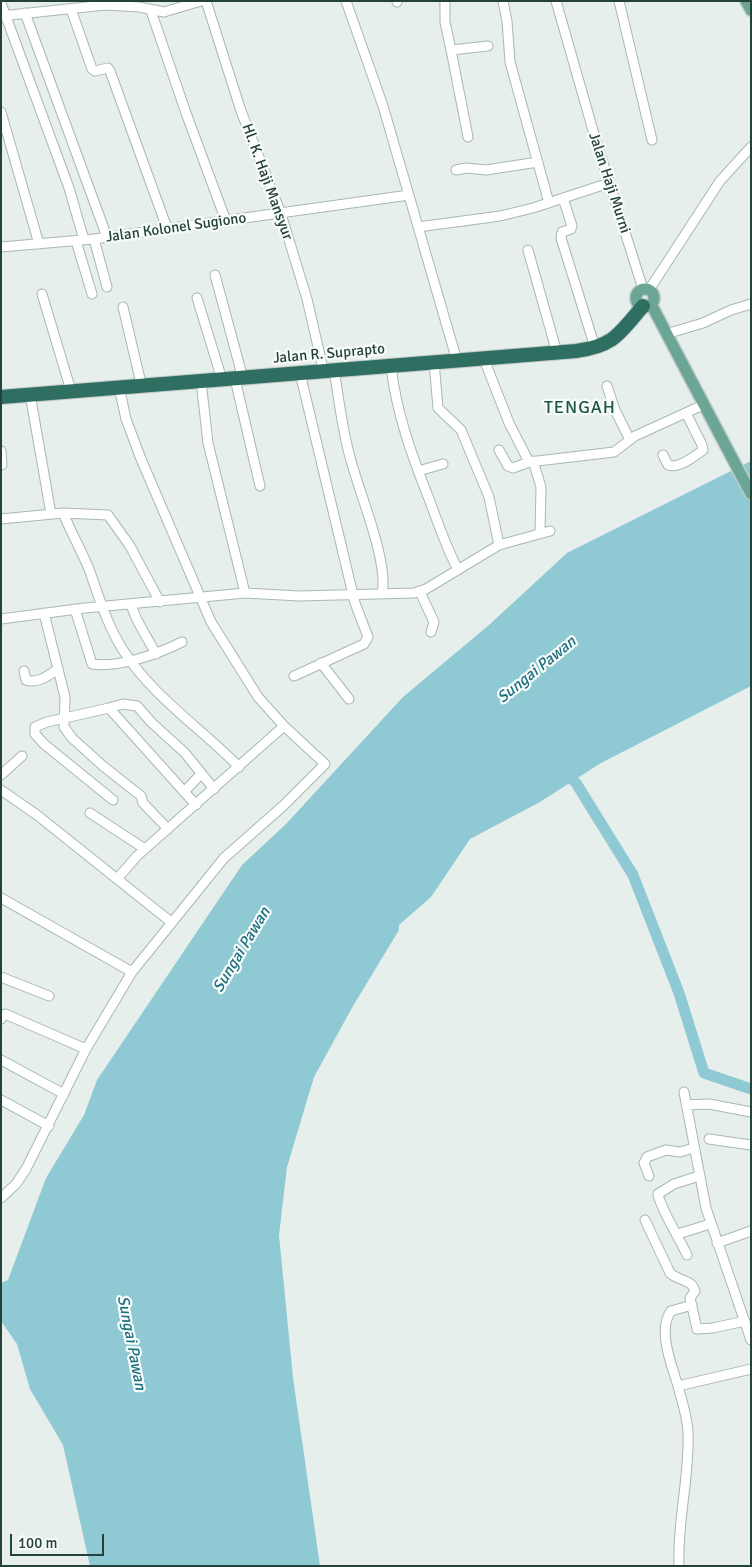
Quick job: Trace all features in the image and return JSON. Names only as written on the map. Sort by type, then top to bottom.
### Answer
[{"type":"highway","name":"Jalan R. Suprapto","points":[[398,363],[455,354],[593,341],[615,328],[644,298]]},
{"type":"highway","name":"Jalan R. Suprapto","points":[[8,392],[30,394],[119,388],[202,381],[244,374],[328,367],[484,359],[595,348],[616,338],[644,298]]},
{"type":"highway","name":"Jalan R. Suprapto","points":[[8,392],[69,384],[220,373],[300,373],[328,367]]},
{"type":"main road","points":[[746,1],[751,10]]},
{"type":"main road","points":[[644,298],[666,334],[751,494]]},
{"type":"street","points":[[39,1],[42,11]]},
{"type":"street","points":[[3,15],[105,5],[138,4],[151,11],[164,12],[200,1]]},
{"type":"street","name":"Hl. K. Haji Mansyur","points":[[206,1],[241,111],[281,214],[328,367],[349,455],[378,551],[384,582],[382,594]]},
{"type":"street","points":[[346,1],[383,106],[455,354]]},
{"type":"street","points":[[445,1],[445,22],[468,136]]},
{"type":"street","points":[[503,1],[508,26],[510,62],[549,203]]},
{"type":"street","name":"Jalan Haji Murni","points":[[556,1],[644,298]]},
{"type":"street","points":[[619,1],[652,140]]},
{"type":"street","points":[[1,3],[3,15],[69,188],[92,294]]},
{"type":"street","points":[[71,9],[92,69],[95,71],[108,68],[110,71],[166,228]]},
{"type":"street","points":[[151,11],[226,221]]},
{"type":"street","points":[[25,13],[107,237]]},
{"type":"street","points":[[451,50],[488,46]]},
{"type":"street","points":[[1,112],[39,244]]},
{"type":"street","points":[[644,298],[720,181],[751,147]]},
{"type":"street","points":[[456,170],[466,168],[486,170],[538,162]]},
{"type":"street","points":[[418,227],[500,216],[549,203],[609,183]]},
{"type":"street","name":"Jalan Kolonel Sugiono","points":[[1,247],[94,239],[409,195]]},
{"type":"street","points":[[563,198],[572,226],[571,229],[562,232],[561,238],[593,341]]},
{"type":"street","points":[[94,239],[107,287]]},
{"type":"street","points":[[528,250],[555,346]]},
{"type":"street","points":[[215,275],[244,374],[260,486]]},
{"type":"street","points":[[42,294],[69,384]]},
{"type":"street","points":[[197,298],[220,373]]},
{"type":"street","points":[[666,334],[703,323],[731,310],[751,304]]},
{"type":"street","points":[[123,307],[140,379]]},
{"type":"street","points":[[484,359],[509,423],[531,462],[541,487],[540,533]]},
{"type":"street","points":[[434,362],[438,410],[461,430],[489,496],[499,545]]},
{"type":"street","points":[[398,363],[400,418],[418,471],[458,570]]},
{"type":"street","points":[[294,676],[364,644],[368,640],[352,593],[300,373]]},
{"type":"street","points":[[202,381],[208,443],[245,593]]},
{"type":"street","points":[[607,386],[615,410],[630,440]]},
{"type":"street","points":[[1,1198],[22,1176],[49,1126],[86,1049],[132,972],[224,858],[283,806],[324,765],[324,762],[284,726],[247,681],[211,622],[137,450],[126,420],[119,388]]},
{"type":"street","points":[[30,394],[51,514]]},
{"type":"street","points":[[499,450],[512,468],[531,462],[614,452],[630,440],[703,405]]},
{"type":"street","points":[[663,455],[668,465],[672,466],[703,450],[703,446],[686,413]]},
{"type":"street","points":[[1,451],[2,465]]},
{"type":"street","points":[[418,471],[443,464]]},
{"type":"street","points":[[1,519],[63,513],[108,515],[130,546],[160,602]]},
{"type":"street","points":[[63,513],[85,561],[101,607],[123,650],[165,698],[213,740],[239,767]]},
{"type":"street","points":[[1,619],[75,609],[245,593],[299,596],[420,592],[499,545],[550,531]]},
{"type":"street","points":[[420,592],[434,622],[431,632]]},
{"type":"street","points":[[131,605],[156,654]]},
{"type":"street","points":[[75,609],[91,663],[96,665],[156,654],[182,642]]},
{"type":"street","points":[[44,613],[65,697],[62,719],[64,728],[72,738],[141,796],[143,803],[168,829]]},
{"type":"street","points":[[321,663],[349,699]]},
{"type":"street","points":[[24,670],[26,680],[30,681],[45,678],[58,668]]},
{"type":"street","points":[[113,800],[61,759],[35,734],[34,728],[40,724],[124,704],[137,706],[152,723],[185,753],[214,789]]},
{"type":"street","points":[[108,708],[196,805]]},
{"type":"street","points":[[118,879],[145,849],[284,726]]},
{"type":"street","points":[[1,775],[22,756]]},
{"type":"street","points":[[184,792],[201,774]]},
{"type":"street","points":[[3,794],[25,806],[172,922]]},
{"type":"street","points":[[90,814],[145,849]]},
{"type":"street","points":[[1,898],[132,972]]},
{"type":"street","points":[[1,977],[49,996]]},
{"type":"street","points":[[1,1020],[5,1014],[86,1049]]},
{"type":"street","points":[[1,1060],[64,1094]]},
{"type":"street","points":[[684,1092],[710,1224],[751,1340]]},
{"type":"street","points":[[1,1100],[49,1126]]},
{"type":"street","points":[[686,1105],[709,1104],[751,1112]]},
{"type":"street","points":[[709,1139],[751,1145]]},
{"type":"street","points":[[649,1176],[644,1163],[647,1157],[666,1150],[680,1152],[694,1148]]},
{"type":"street","points":[[687,1255],[658,1194],[674,1184],[700,1176]]},
{"type":"street","points":[[645,1220],[670,1273],[675,1278],[690,1283],[694,1287],[695,1291],[690,1298],[696,1329],[747,1326]]},
{"type":"street","points":[[678,1234],[710,1224]]},
{"type":"street","points":[[718,1243],[751,1232]]},
{"type":"street","points":[[679,1566],[678,1534],[688,1437],[687,1419],[667,1341],[667,1320],[671,1311],[692,1305]]},
{"type":"street","points":[[678,1386],[751,1369]]},
{"type":"water","name":"Sungai Pawan","points":[[751,461],[751,686],[601,763],[540,802],[470,839],[431,897],[399,925],[399,930],[353,1006],[314,1077],[287,1167],[279,1235],[293,1378],[320,1566],[90,1566],[63,1445],[30,1389],[17,1344],[1,1321],[1,1283],[8,1280],[46,1178],[84,1115],[97,1080],[242,865],[286,824],[403,697],[489,625],[567,553]]},
{"type":"waterway","points":[[563,771],[576,783],[633,875],[679,993],[704,1073],[751,1089]]},
{"type":"district","name":"TENGAH","points":[[580,408]]}]
